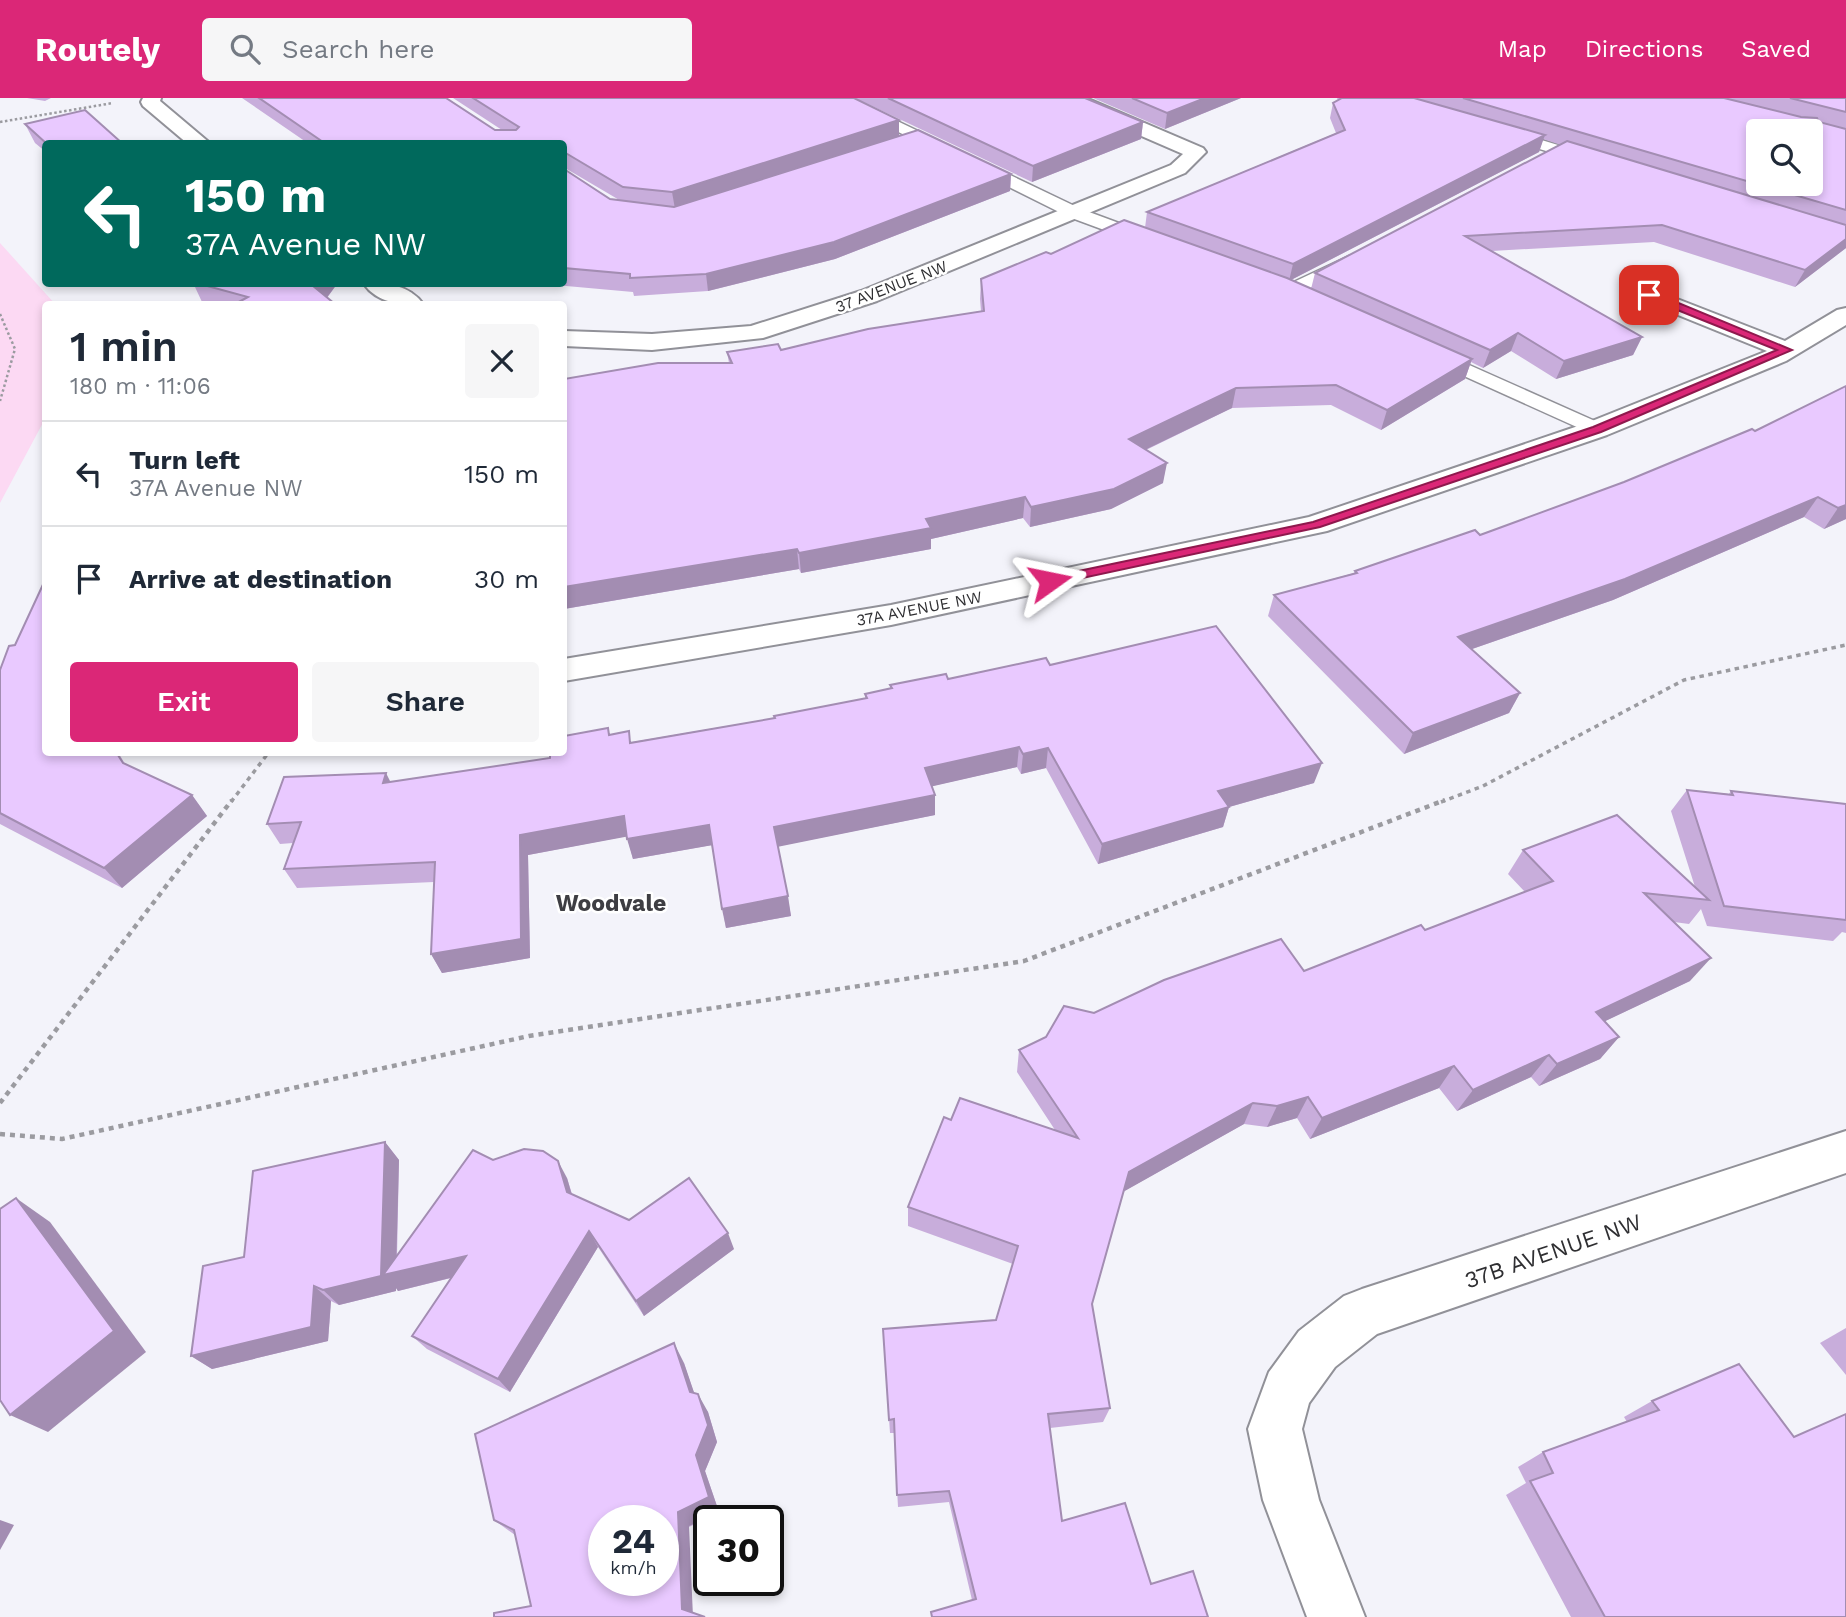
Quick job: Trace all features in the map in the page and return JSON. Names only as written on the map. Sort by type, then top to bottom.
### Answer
[{"type":"street","points":[[152,98],[150,102],[196,140]]},
{"type":"street","name":"37 AVENUE NW","points":[[567,339],[652,342],[754,333],[869,296],[1075,213],[1178,169],[1196,152],[1070,98]]},
{"type":"street","points":[[381,287],[406,301]]},
{"type":"street","points":[[1649,295],[1786,350]]},
{"type":"street","name":"37A AVENUE NW","points":[[567,669],[891,615],[1316,525],[1597,429],[1786,350],[1846,315]]},
{"type":"street","name":"37B AVENUE NW","points":[[1336,1617],[1288,1488],[1275,1429],[1287,1390],[1317,1349],[1362,1314],[1846,1152]]},
{"type":"lane","points":[[837,98],[916,139],[1075,213],[1163,245]]},
{"type":"lane","points":[[1483,128],[1612,166]]},
{"type":"lane","points":[[891,147],[916,139]]},
{"type":"lane","points":[[1535,163],[1560,150]]},
{"type":"lane","points":[[1315,302],[1284,289],[1364,253]]},
{"type":"lane","points":[[1413,346],[1597,429]]},
{"type":"path","points":[[0,122],[116,102]]},
{"type":"path","points":[[0,314],[15,349],[0,401]]},
{"type":"path","points":[[0,1134],[62,1139],[529,1036],[1024,961],[1483,786],[1684,680],[1846,645]]},
{"type":"path","points":[[0,1103],[266,756]]},
{"type":"shaded area","points":[[0,243],[52,301],[42,301],[42,425],[0,503]]},
{"type":"building","points":[[259,98],[446,98],[495,130],[516,130],[519,127],[473,98],[854,98],[899,120],[672,192],[623,187],[567,154],[567,140],[320,140]]},
{"type":"building","points":[[888,98],[1085,98],[1143,122],[1033,166]]},
{"type":"building","points":[[1132,98],[1205,98],[1167,113]]},
{"type":"building","points":[[1342,98],[1414,98],[1545,135],[1293,264],[1147,212],[1345,130],[1333,103]]},
{"type":"building","points":[[1463,98],[1724,98],[1801,117],[1817,118],[1746,119],[1746,181]]},
{"type":"building","points":[[1790,98],[1846,98],[1846,112]]},
{"type":"building","points":[[85,110],[119,140],[43,140],[25,124]]},
{"type":"building","points":[[1823,123],[1846,129],[1846,210],[1798,196],[1823,196]]},
{"type":"building","points":[[918,130],[1011,174],[834,242],[706,274],[630,278],[630,274],[567,268],[567,171],[610,199],[674,207]]},
{"type":"building","points":[[1567,141],[1846,225],[1846,239],[1805,270],[1662,225],[1465,236],[1642,337],[1564,361],[1518,333],[1490,350],[1315,273]]},
{"type":"building","points":[[1124,220],[1287,278],[1472,359],[1387,410],[1336,385],[1236,388],[1129,439],[1167,463],[1114,489],[1031,507],[1025,497],[926,519],[931,528],[799,553],[797,549],[567,587],[567,378],[658,363],[732,363],[727,352],[778,344],[781,350],[868,329],[984,311],[981,279],[1046,252],[1051,254]]},
{"type":"building","points":[[211,287],[314,287],[331,301],[241,301],[248,297]]},
{"type":"building","points":[[1846,386],[1846,505],[1838,508],[1818,497],[1625,579],[1458,637],[1520,693],[1413,733],[1274,595],[1357,573],[1355,571],[1475,530],[1480,535],[1624,482],[1752,429],[1755,431]]},
{"type":"building","points":[[42,587],[42,756],[119,756],[123,763],[192,795],[104,868],[0,813],[0,670],[9,646],[15,645]]},
{"type":"building","points":[[1216,626],[1322,763],[1218,791],[1229,807],[1102,844],[1048,748],[1023,754],[1019,747],[925,768],[935,795],[774,827],[788,896],[722,909],[709,825],[627,839],[624,816],[520,835],[521,939],[431,954],[435,862],[284,869],[301,822],[267,824],[284,777],[386,773],[383,783],[550,756],[567,756],[567,735],[608,728],[609,735],[629,731],[630,743],[775,718],[774,716],[867,698],[865,694],[892,688],[890,685],[946,674],[948,679],[1046,658],[1050,665]]},
{"type":"building","points":[[1687,790],[1733,795],[1731,791],[1846,804],[1846,920],[1724,906]]},
{"type":"building","points":[[1617,815],[1709,900],[1644,893],[1711,958],[1596,1012],[1619,1037],[1557,1064],[1549,1055],[1473,1090],[1454,1066],[1322,1118],[1308,1097],[1277,1106],[1253,1103],[1129,1172],[1092,1304],[1110,1408],[1048,1414],[1062,1521],[1125,1503],[1151,1584],[1193,1571],[1208,1617],[932,1617],[931,1612],[976,1599],[949,1491],[897,1495],[894,1419],[889,1420],[883,1329],[996,1320],[1018,1246],[908,1207],[944,1117],[951,1120],[960,1098],[1078,1138],[1019,1050],[1046,1037],[1064,1006],[1094,1013],[1164,980],[1281,939],[1304,971],[1421,925],[1425,930],[1553,881],[1523,850]]},
{"type":"building","points":[[385,1142],[381,1276],[323,1290],[314,1286],[311,1327],[191,1356],[203,1266],[244,1257],[253,1171]]},
{"type":"building","points":[[524,1149],[543,1151],[558,1161],[567,1192],[629,1220],[689,1178],[728,1233],[636,1301],[589,1231],[498,1379],[412,1336],[466,1256],[383,1275],[473,1150],[493,1160]]},
{"type":"building","points":[[16,1198],[114,1331],[10,1415],[0,1400],[0,1209]]},
{"type":"building","points":[[674,1343],[690,1392],[698,1394],[708,1425],[696,1455],[709,1497],[679,1512],[679,1505],[588,1505],[588,1596],[679,1596],[679,1536],[682,1609],[705,1617],[494,1617],[494,1613],[531,1606],[514,1530],[494,1520],[475,1434]]},
{"type":"building","points":[[1739,1364],[1794,1437],[1846,1414],[1846,1617],[1605,1617],[1530,1481],[1553,1473],[1543,1452],[1659,1410],[1652,1401]]},
{"type":"district","name":"Woodvale","points":[[611,903]]},
{"type":"route","points":[[1050,581],[1316,525],[1597,429],[1786,350],[1649,295]]}]
